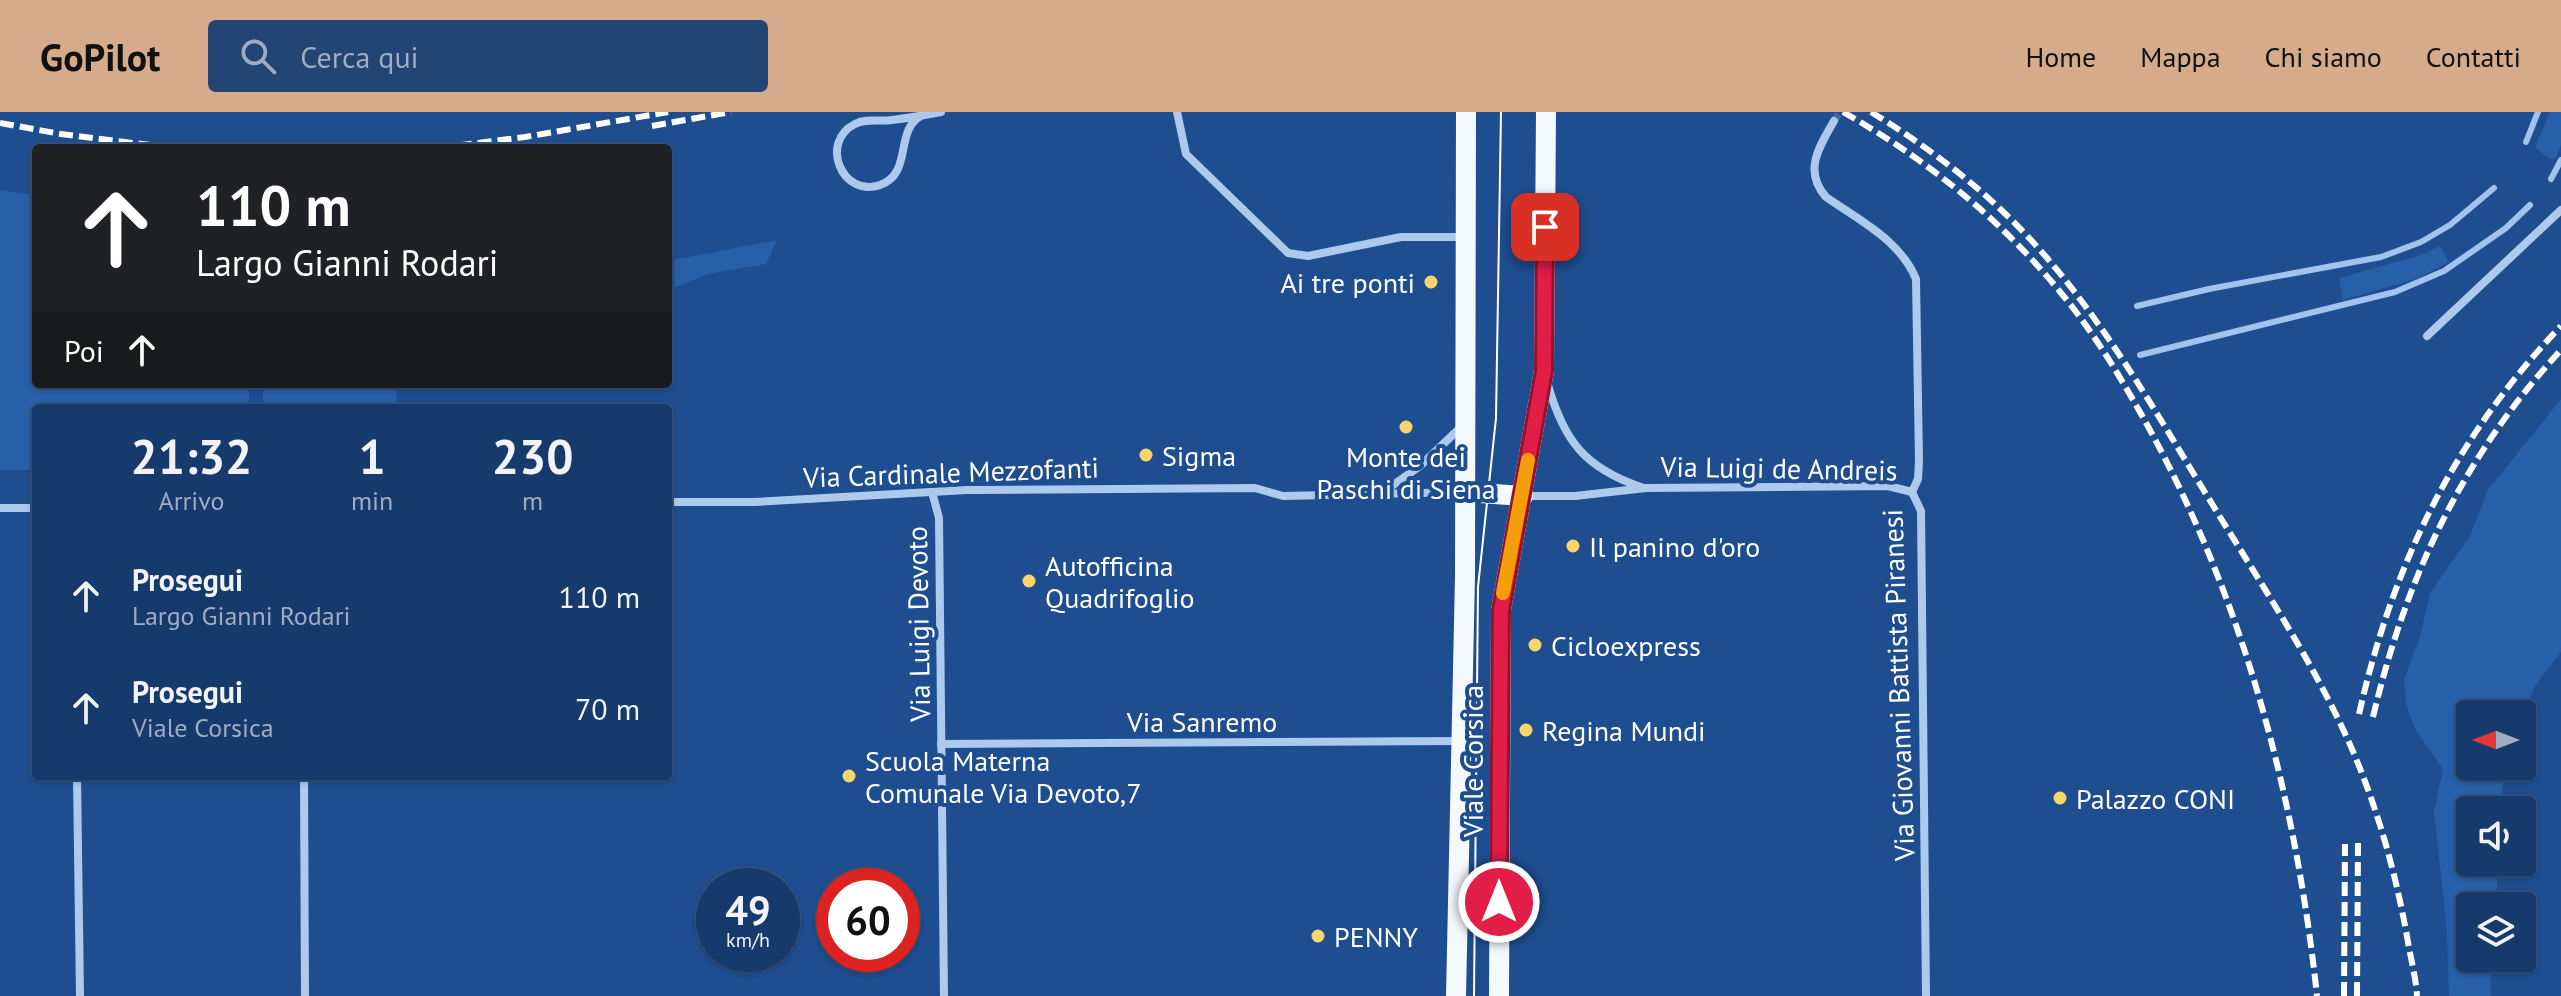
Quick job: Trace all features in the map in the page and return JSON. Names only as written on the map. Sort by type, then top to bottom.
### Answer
[{"type":"main road","points":[[1466,112],[1466,421]]},
{"type":"main road","points":[[1544,371],[1546,112]]},
{"type":"main road","name":"Viale Corsica","points":[[1499,996],[1501,610],[1544,371]]},
{"type":"main road","name":"Viale Corsica","points":[[1456,996],[1466,421]]},
{"type":"main road","points":[[1465,492],[1523,496]]},
{"type":"street","points":[[923,115],[908,127],[901,163],[890,180],[877,186],[863,186],[851,181],[841,171],[837,159],[838,144],[845,131],[853,125],[861,121],[887,121],[923,115],[941,112]]},
{"type":"street","points":[[1177,112],[1186,154],[1288,253],[1308,256],[1401,237],[1466,237]]},
{"type":"street","name":"Via Giovanni Battista Piranesi","points":[[1834,121],[1816,155],[1813,168],[1819,189],[1894,245],[1912,268],[1916,279],[1919,461],[1918,479],[1912,492],[1921,511],[1926,996]]},
{"type":"street","points":[[2427,336],[2561,210]]},
{"type":"street","points":[[1544,371],[1561,425],[1575,446],[1614,478],[1646,488]]},
{"type":"street","points":[[1377,495],[1420,466],[1466,421]]},
{"type":"street","name":"Via Luigi de Andreis","points":[[1523,496],[1575,496],[1646,488],[1888,486],[1912,492]]},
{"type":"street","name":"Via Cardinale Mezzofanti","points":[[672,502],[754,502],[932,492],[1255,488],[1283,496],[1465,492]]},
{"type":"street","name":"Via Luigi Devoto","points":[[932,492],[939,518],[944,996]]},
{"type":"street","points":[[0,508],[32,508]]},
{"type":"street","name":"Via Sanremo","points":[[941,744],[1462,741]]},
{"type":"street","points":[[77,780],[80,996]]},
{"type":"street","points":[[304,780],[305,996]]},
{"type":"shaded area","points":[[2550,112],[2561,112],[2561,145],[2555,160],[2535,147]]},
{"type":"shaded area","points":[[0,190],[32,194],[32,388],[249,388],[249,404],[32,404],[32,470],[0,470]]},
{"type":"shaded area","points":[[777,240],[766,264],[708,274],[672,288],[672,260]]},
{"type":"shaded area","points":[[2440,246],[2449,262],[2418,278],[2343,300],[2339,278],[2418,256]]},
{"type":"shaded area","points":[[263,388],[397,388],[396,404],[263,404]]},
{"type":"shaded area","points":[[2561,399],[2561,652],[2535,686],[2529,700],[2456,700],[2456,780],[2504,780],[2501,796],[2456,796],[2456,876],[2497,876],[2497,892],[2456,892],[2456,972],[2490,972],[2491,996],[2449,996],[2447,930],[2434,812],[2443,769],[2415,729],[2406,704],[2404,679],[2420,637],[2430,593],[2470,536],[2488,490]]},
{"type":"waterway","points":[[2526,142],[2538,112]]},
{"type":"waterway","points":[[2551,179],[2561,160]]},
{"type":"waterway","points":[[2137,306],[2209,289],[2381,257],[2421,242],[2450,225],[2494,188]]},
{"type":"waterway","points":[[2140,355],[2395,292],[2444,271],[2506,228],[2530,205]]},
{"type":"tunnel","points":[[1834,121],[1840,112]]},
{"type":"tram line","points":[[1474,996],[1478,587],[1496,418],[1501,112]]},
{"type":"railway","points":[[470,144],[668,112]]},
{"type":"railway","points":[[652,126],[731,112]]},
{"type":"railway","points":[[1843,112],[1933,170],[2013,240],[2086,326],[2150,430],[2184,496],[2213,565],[2261,705],[2295,849],[2317,996]]},
{"type":"railway","points":[[1871,112],[1956,171],[2031,240],[2103,331],[2166,428],[2299,646],[2348,740],[2377,814],[2391,865],[2417,996]]},
{"type":"railway","points":[[0,123],[142,144]]},
{"type":"railway","points":[[2359,714],[2390,606],[2433,506],[2459,458],[2489,413],[2561,326]]},
{"type":"railway","points":[[2373,717],[2403,616],[2421,567],[2443,521],[2495,432],[2561,350]]},
{"type":"railway","points":[[2357,996],[2358,843]]},
{"type":"railway","points":[[2344,996],[2345,844]]},
{"type":"slow traffic","points":[[1503,593],[1528,460]]},
{"type":"place","name":"Ai tre ponti","points":[[1431,282]]},
{"type":"place","name":"Monte dei Paschi di Siena","points":[[1406,427]]},
{"type":"place","name":"Sigma","points":[[1146,455]]},
{"type":"place","name":"Il panino d'oro","points":[[1573,546]]},
{"type":"place","name":"Autofficina Quadrifoglio","points":[[1029,581]]},
{"type":"place","name":"Cicloexpress","points":[[1535,645]]},
{"type":"place","name":"Regina Mundi","points":[[1526,730]]},
{"type":"place","name":"Scuola Materna Comunale Via Devoto,7","points":[[849,776]]},
{"type":"place","name":"Palazzo CONI","points":[[2060,798]]},
{"type":"place","name":"PENNY","points":[[1318,936]]},
{"type":"route","points":[[1499,902],[1501,610],[1544,371],[1545,227]]}]
